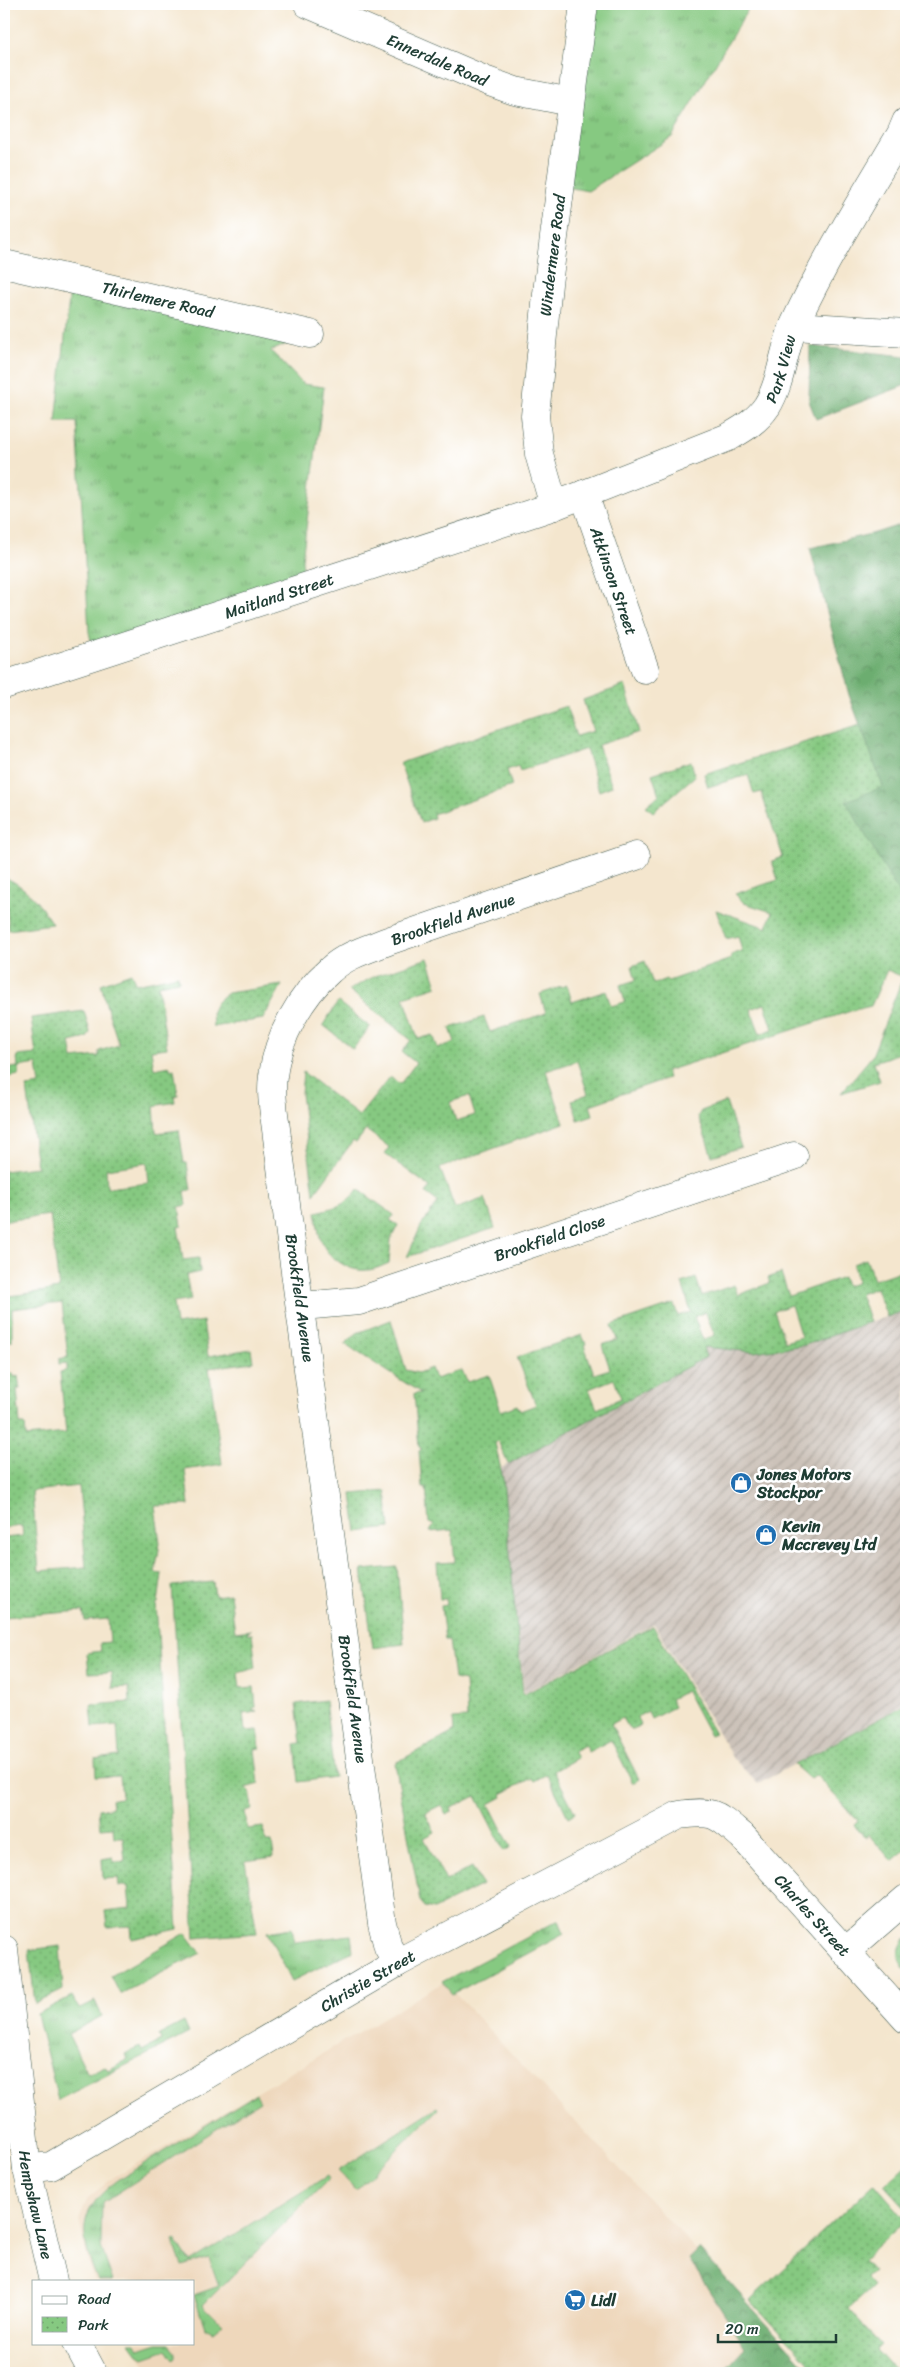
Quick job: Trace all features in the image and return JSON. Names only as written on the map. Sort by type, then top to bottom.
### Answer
[{"type":"street","name":"Ennerdale Road","points":[[308,4],[487,81],[533,96],[571,102]]},
{"type":"street","name":"Windermere Road","points":[[554,506],[539,454],[535,416],[584,4]]},
{"type":"street","name":"Park View","points":[[554,506],[729,437],[750,425],[767,406],[794,326],[826,258],[901,134],[906,122]]},
{"type":"street","name":"Thirlemere Road","points":[[4,264],[310,334]]},
{"type":"street","points":[[794,326],[906,334]]},
{"type":"street","name":"Atkinson Street","points":[[584,494],[644,670]]},
{"type":"street","name":"Maitland Street","points":[[4,685],[554,506]]},
{"type":"street","name":"Brookfield Avenue","points":[[397,1963],[388,1947],[382,1923],[302,1306],[278,1137],[273,1076],[280,1046],[294,1016],[314,987],[330,969],[358,953],[636,856]]},
{"type":"street","name":"Brookfield Close","points":[[302,1306],[359,1301],[794,1156]]},
{"type":"street","name":"Christie Street","points":[[27,2169],[50,2166],[397,1963],[679,1815],[698,1812],[717,1814]]},
{"type":"street","name":"Charles Street","points":[[717,1814],[742,1836],[906,2019]]},
{"type":"street","points":[[845,1952],[906,1899]]},
{"type":"street","name":"Hempshaw Lane","points":[[4,1949],[27,2169],[52,2280]]},
{"type":"street","points":[[78,2344],[93,2373]]},
{"type":"shaded area","points":[[906,1310],[906,1703],[758,1784],[733,1758],[654,1624],[524,1693],[501,1468],[706,1357],[703,1347],[754,1352],[805,1345]]},
{"type":"shaded area","points":[[444,1982],[811,2373],[152,2373],[130,2344],[195,2344],[195,2280],[94,2280],[89,2269],[79,2220],[88,2198],[114,2177]]},
{"type":"green space","points":[[584,4],[751,4],[672,137],[588,191],[561,186]]},
{"type":"green space","points":[[71,280],[310,334],[271,351],[303,384],[324,387],[302,560],[305,586],[94,654],[89,632],[77,422],[56,422]]},
{"type":"green space","points":[[810,346],[906,356],[906,385],[816,419],[809,401]]},
{"type":"green space","points":[[906,523],[906,906],[845,800],[883,787],[849,695],[810,548],[875,533]]},
{"type":"green space","points":[[625,685],[639,732],[598,745],[612,786],[599,791],[586,749],[520,771],[518,766],[507,770],[512,786],[433,814],[434,818],[421,823],[400,763],[566,706],[576,736],[593,731],[583,700]]},
{"type":"green space","points":[[860,725],[883,787],[846,801],[906,906],[906,1051],[874,1062],[880,1081],[841,1093],[872,1056],[903,977],[887,970],[871,1006],[666,1071],[668,1078],[590,1105],[593,1115],[578,1120],[572,1100],[588,1094],[577,1061],[546,1071],[564,1123],[440,1168],[455,1209],[485,1198],[495,1228],[407,1257],[421,1226],[438,1202],[426,1193],[430,1187],[385,1154],[389,1147],[366,1130],[356,1143],[353,1141],[314,1194],[301,1094],[303,1072],[359,1116],[390,1077],[400,1084],[416,1063],[402,1052],[411,1040],[349,990],[375,976],[428,958],[437,986],[404,997],[418,1039],[433,1035],[438,1048],[455,1042],[450,1028],[484,1017],[490,1032],[546,1013],[540,994],[567,985],[572,1002],[606,991],[611,1006],[625,1002],[620,985],[636,980],[632,966],[645,961],[653,984],[666,979],[668,981],[731,959],[731,955],[742,951],[738,936],[726,939],[716,910],[767,928],[772,912],[744,903],[735,894],[778,880],[772,861],[783,857],[761,792],[754,794],[748,775],[708,787],[704,774]],"holes":[[[765,1004],[773,1029],[760,1034],[751,1009]],[[469,1096],[475,1115],[456,1121],[450,1102]]]},
{"type":"green space","points":[[691,761],[695,776],[653,812],[646,806],[659,795],[652,774]]},
{"type":"green space","points":[[4,877],[19,885],[32,896],[52,924],[9,930],[6,900],[4,900]]},
{"type":"green space","points":[[131,973],[136,984],[178,975],[179,981],[158,985],[167,1048],[151,1050],[154,1069],[170,1066],[170,1070],[174,1069],[178,1095],[174,1096],[175,1102],[154,1106],[156,1133],[179,1130],[184,1163],[187,1163],[191,1190],[185,1191],[187,1205],[179,1207],[182,1226],[178,1227],[183,1260],[199,1258],[200,1272],[186,1275],[191,1300],[173,1303],[176,1325],[203,1321],[208,1356],[251,1349],[253,1362],[209,1368],[222,1464],[185,1470],[189,1505],[155,1506],[160,1543],[155,1573],[162,1574],[158,1603],[156,1604],[178,1929],[132,1939],[131,1926],[107,1927],[105,1911],[130,1908],[128,1886],[119,1886],[118,1878],[103,1879],[102,1859],[113,1857],[114,1862],[125,1862],[123,1837],[114,1837],[113,1827],[100,1828],[98,1809],[112,1808],[111,1799],[122,1798],[120,1776],[96,1777],[95,1759],[119,1756],[117,1725],[93,1727],[91,1705],[130,1702],[129,1687],[113,1688],[111,1672],[89,1673],[87,1653],[101,1651],[100,1643],[110,1642],[108,1619],[85,1621],[83,1611],[4,1617],[4,1538],[23,1536],[22,1526],[4,1528],[4,1374],[13,1373],[14,1377],[18,1376],[20,1389],[17,1389],[20,1424],[25,1424],[26,1437],[66,1433],[60,1372],[67,1370],[67,1363],[59,1364],[59,1359],[68,1357],[62,1303],[12,1309],[12,1341],[4,1342],[4,1250],[10,1296],[59,1289],[50,1215],[4,1221],[4,1171],[37,1167],[27,1087],[40,1085],[37,1064],[19,1067],[19,1075],[4,1078],[4,1069],[18,1067],[17,1056],[36,1054],[31,1018],[84,1011],[90,1032],[87,1038],[70,1042],[73,1059],[99,1056],[99,1051],[119,1045],[101,984]],"holes":[[[147,1163],[149,1183],[107,1188],[106,1169]],[[79,1486],[86,1567],[39,1571],[32,1491]]]},
{"type":"green space","points":[[282,985],[263,1019],[213,1027],[212,1011],[216,1003],[227,993]]},
{"type":"green space","points":[[338,1002],[370,1027],[353,1049],[323,1025]]},
{"type":"green space","points":[[726,1102],[741,1147],[712,1156],[698,1116],[701,1111]]},
{"type":"green space","points":[[358,1189],[394,1215],[390,1220],[398,1225],[391,1239],[389,1263],[370,1270],[349,1268],[336,1260],[322,1243],[317,1221],[316,1212],[345,1202]]},
{"type":"green space","points":[[866,1259],[874,1280],[906,1269],[906,1310],[887,1317],[876,1288],[860,1294],[870,1322],[805,1345],[754,1352],[703,1347],[706,1357],[508,1464],[498,1441],[495,1443],[503,1479],[523,1695],[653,1626],[715,1734],[710,1736],[686,1691],[670,1699],[674,1707],[651,1719],[648,1711],[637,1717],[641,1725],[630,1730],[623,1718],[611,1724],[639,1779],[633,1783],[611,1740],[588,1752],[585,1745],[573,1751],[577,1758],[554,1771],[575,1813],[568,1817],[547,1774],[534,1781],[532,1778],[501,1794],[502,1797],[489,1804],[511,1847],[504,1851],[476,1796],[451,1808],[452,1812],[446,1815],[441,1805],[425,1813],[435,1832],[424,1838],[446,1881],[472,1867],[482,1885],[434,1909],[425,1907],[420,1901],[395,1763],[454,1732],[453,1719],[467,1718],[465,1681],[454,1679],[449,1640],[445,1640],[441,1606],[447,1605],[446,1599],[440,1599],[437,1563],[455,1562],[452,1530],[430,1532],[434,1525],[429,1523],[426,1487],[422,1487],[419,1451],[422,1449],[419,1447],[414,1394],[421,1393],[345,1344],[357,1333],[391,1320],[406,1370],[418,1373],[431,1368],[435,1379],[462,1370],[467,1382],[489,1375],[501,1411],[517,1405],[520,1411],[536,1405],[517,1357],[582,1335],[594,1374],[610,1369],[602,1345],[617,1340],[612,1325],[674,1304],[678,1316],[691,1312],[682,1283],[696,1278],[702,1296],[734,1285],[738,1295],[770,1283],[768,1278],[781,1273],[789,1296],[843,1277],[846,1286],[857,1283],[853,1264]],"holes":[[[791,1305],[801,1337],[785,1342],[774,1311]],[[705,1312],[715,1335],[703,1340],[694,1317]],[[614,1379],[621,1398],[597,1409],[589,1389]]]},
{"type":"green space","points":[[386,1491],[390,1528],[357,1532],[352,1494]]},
{"type":"green space","points":[[397,1567],[404,1644],[373,1648],[362,1570]]},
{"type":"green space","points":[[213,1582],[215,1596],[230,1594],[235,1632],[251,1630],[246,1633],[252,1634],[256,1668],[238,1673],[240,1688],[254,1687],[256,1707],[252,1710],[257,1712],[243,1714],[245,1731],[258,1730],[260,1748],[255,1749],[259,1784],[245,1788],[250,1792],[252,1809],[245,1811],[247,1829],[263,1827],[266,1842],[272,1842],[274,1857],[245,1861],[257,1933],[195,1938],[172,1586]]},
{"type":"green space","points":[[325,1700],[334,1777],[299,1782],[295,1744],[301,1743],[296,1704]]},
{"type":"green space","points":[[906,1704],[906,1777],[903,1780],[906,1790],[901,1793],[906,1803],[906,1849],[892,1861],[869,1835],[865,1838],[854,1825],[858,1821],[816,1775],[810,1779],[794,1765]]},
{"type":"green space","points":[[559,1920],[564,1934],[464,1988],[452,1994],[442,1982]]},
{"type":"green space","points":[[292,1928],[295,1942],[351,1935],[353,1951],[292,1981],[267,1932]]},
{"type":"green space","points":[[186,1933],[201,1953],[120,1994],[111,1976]]},
{"type":"green space","points":[[906,1938],[906,1971],[899,1959],[899,1951]]},
{"type":"green space","points":[[60,1946],[63,1990],[35,2004],[29,1950]]},
{"type":"green space","points":[[72,1996],[79,2009],[95,2001],[102,2016],[68,2034],[88,2074],[105,2066],[108,2070],[127,2060],[125,2054],[140,2047],[142,2051],[161,2041],[159,2035],[184,2022],[189,2033],[58,2100],[37,2014]]},
{"type":"green space","points":[[256,2094],[260,2101],[102,2203],[101,2247],[113,2280],[98,2280],[87,2249],[86,2223],[89,2212],[96,2200],[121,2178]]},
{"type":"green space","points":[[437,2107],[438,2109],[356,2190],[338,2171]]},
{"type":"green space","points":[[906,2165],[906,2209],[884,2185]]},
{"type":"green space","points":[[327,2176],[329,2179],[203,2305],[222,2324],[213,2332],[205,2328],[195,2298],[195,2295],[219,2286],[209,2258],[182,2266],[173,2240],[175,2239],[190,2262]]},
{"type":"green space","points":[[874,2183],[906,2220],[863,2260],[873,2271],[866,2277],[874,2286],[849,2309],[881,2345],[876,2350],[897,2373],[818,2373],[750,2300]]},
{"type":"green space","points":[[699,2249],[811,2373],[721,2373],[745,2347],[689,2259]]},
{"type":"green space","points":[[131,2344],[136,2344],[139,2349],[154,2344],[171,2344],[176,2353],[176,2358],[174,2360],[167,2350],[144,2358],[138,2354]]},
{"type":"place","name":"Jones Motors Stockpor","points":[[741,1483]]},
{"type":"place","name":"Kevin Mccrevey Ltd","points":[[766,1535]]},
{"type":"place","name":"Lidl","points":[[575,2300]]}]
